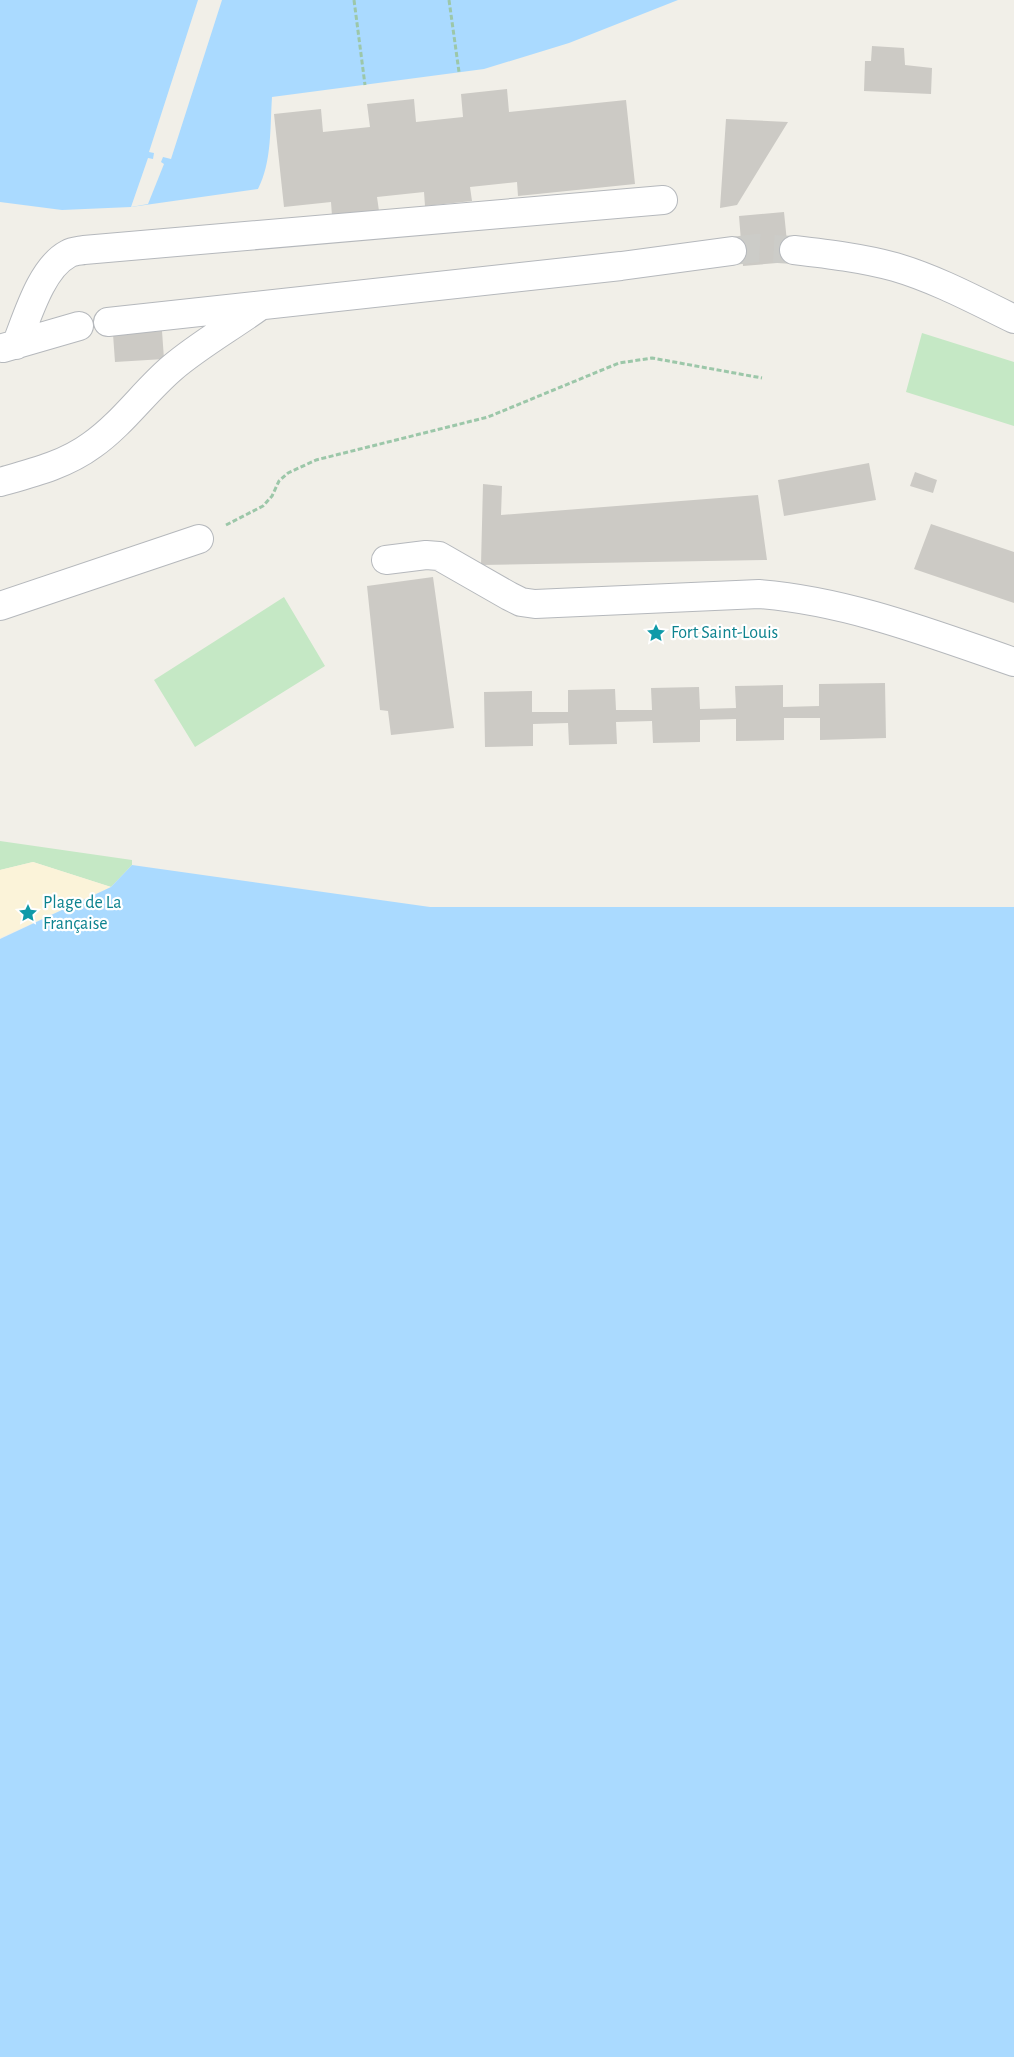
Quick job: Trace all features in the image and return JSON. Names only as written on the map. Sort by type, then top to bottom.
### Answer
[{"type":"lane","points":[[8,347],[37,292],[53,267],[68,254],[84,250],[663,200]]},
{"type":"lane","points":[[794,250],[851,257],[898,268],[951,289],[1014,319]]},
{"type":"lane","points":[[108,322],[622,266],[732,251]]},
{"type":"lane","points":[[0,482],[52,467],[92,446],[119,422],[139,399],[173,367],[261,306]]},
{"type":"lane","points":[[8,347],[79,326]]},
{"type":"lane","points":[[0,606],[199,539]]},
{"type":"lane","points":[[386,560],[426,555],[439,556],[509,596],[521,602],[535,604],[759,594],[777,596],[850,609],[887,619],[1014,662]]},
{"type":"path","points":[[354,0],[365,85]]},
{"type":"path","points":[[449,0],[459,72]]},
{"type":"path","points":[[199,539],[263,506],[272,496],[279,481],[288,472],[316,460],[488,417],[619,363],[652,358],[762,378]]},
{"type":"green space","points":[[922,333],[1014,362],[1014,426],[906,392]]},
{"type":"green space","points":[[284,597],[325,666],[195,747],[154,680]]},
{"type":"green space","points":[[0,841],[132,860],[132,865],[111,887],[33,862],[0,870]]},
{"type":"sand","name":"Plage de La Française","points":[[33,862],[111,887],[0,938],[0,870]]},
{"type":"water","points":[[0,0],[678,0],[569,43],[484,69],[272,97],[268,156],[263,179],[258,189],[131,207],[62,210],[0,202]]},
{"type":"water","points":[[132,865],[430,907],[1014,907],[1014,2057],[0,2057],[0,939],[111,887]]},
{"type":"pier","points":[[198,0],[222,0],[171,159],[163,157],[161,162],[164,164],[148,204],[131,207],[148,158],[153,159],[154,153],[149,152]]},
{"type":"building","points":[[872,46],[904,48],[905,65],[932,68],[931,94],[864,91],[865,61],[871,61]]},
{"type":"building","points":[[507,89],[509,112],[626,100],[635,184],[518,196],[517,182],[470,187],[472,201],[425,206],[424,192],[377,197],[379,211],[332,216],[331,202],[284,207],[274,114],[321,109],[323,132],[370,127],[367,104],[414,99],[416,122],[463,117],[461,94]]},
{"type":"building","points":[[726,119],[788,122],[737,205],[720,208]]},
{"type":"building","points":[[784,212],[789,262],[743,266],[739,216]]},
{"type":"building","points":[[162,331],[164,359],[115,362],[113,334]]},
{"type":"building","points":[[869,463],[876,500],[784,516],[778,480]]},
{"type":"building","points":[[915,472],[937,480],[933,493],[910,486]]},
{"type":"building","points":[[483,484],[502,486],[501,515],[758,495],[767,560],[481,565]]},
{"type":"building","points":[[931,524],[1014,552],[1014,603],[914,569]]},
{"type":"building","points":[[433,577],[454,728],[391,735],[388,711],[380,710],[367,586]]},
{"type":"building","points":[[885,683],[886,738],[820,740],[820,718],[784,718],[784,740],[736,741],[736,719],[700,720],[700,742],[653,743],[652,721],[616,722],[617,744],[569,745],[568,723],[533,724],[533,746],[485,747],[484,692],[532,691],[532,712],[568,712],[568,690],[615,689],[616,710],[652,710],[651,688],[699,687],[700,709],[736,708],[735,686],[783,685],[783,707],[819,706],[819,684]]},
{"type":"tunnel","points":[[732,251],[758,248],[794,250]]},
{"type":"place","name":"Fort Saint-Louis","points":[[656,633]]},
{"type":"place","name":"Plage de La Française","points":[[28,913]]}]
